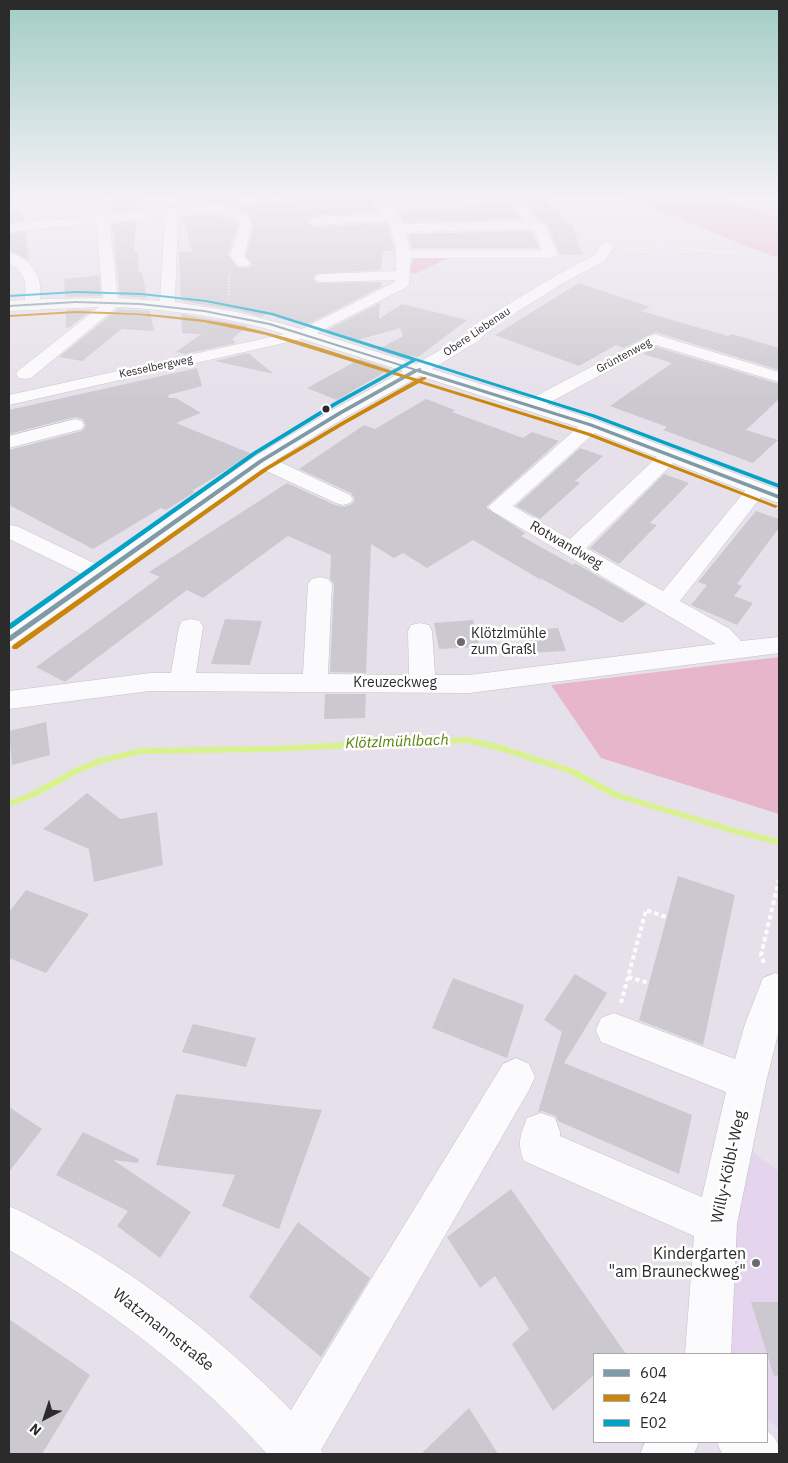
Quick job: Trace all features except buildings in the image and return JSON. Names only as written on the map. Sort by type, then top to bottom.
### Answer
[{"type":"street","points":[[20,264],[31,272],[35,286],[32,304]]},
{"type":"street","points":[[108,264],[112,302],[120,316],[132,320]]},
{"type":"street","points":[[167,305],[169,264]]},
{"type":"street","points":[[403,280],[404,264]]},
{"type":"street","points":[[437,267],[442,264]]},
{"type":"street","points":[[575,264],[585,267]]},
{"type":"street","name":"Obere Liebenau","points":[[9,640],[99,574],[261,461],[340,412],[420,369],[474,337],[480,328],[560,279],[590,264]]},
{"type":"street","points":[[322,278],[403,280],[420,276]]},
{"type":"street","points":[[304,334],[403,280]]},
{"type":"street","points":[[70,318],[87,314],[112,302]]},
{"type":"street","points":[[24,374],[110,306],[112,302]]},
{"type":"street","points":[[9,306],[112,302],[167,305],[230,314],[304,334],[532,405],[591,425],[779,497]]},
{"type":"street","points":[[173,323],[200,318],[209,311]]},
{"type":"street","points":[[9,316],[25,320]]},
{"type":"street","name":"Kesselbergweg","points":[[9,400],[304,334]]},
{"type":"street","name":"Grüntenweg","points":[[532,405],[654,339],[779,377]]},
{"type":"street","points":[[9,442],[75,425]]},
{"type":"street","name":"Rotwandweg","points":[[591,425],[499,507],[721,635],[735,650]]},
{"type":"street","points":[[572,549],[670,455]]},
{"type":"street","points":[[261,461],[343,499]]},
{"type":"street","points":[[666,603],[757,489]]},
{"type":"street","points":[[9,531],[99,574]]},
{"type":"street","points":[[316,683],[320,584]]},
{"type":"street","points":[[182,682],[191,627]]},
{"type":"street","points":[[420,631],[422,684]]},
{"type":"street","name":"Kreuzeckweg","points":[[9,700],[150,682],[469,684],[779,645]]},
{"type":"street","name":"Willy-Kölbl-Weg","points":[[708,1353],[716,1224],[747,1082],[763,1024],[777,989]]},
{"type":"street","points":[[614,1030],[747,1082]]},
{"type":"street","points":[[297,1452],[516,1077]]},
{"type":"street","points":[[541,1132],[538,1147],[716,1224]]},
{"type":"street","name":"Watzmannstraße","points":[[9,1227],[92,1275],[175,1335],[271,1422],[297,1452]]},
{"type":"street","points":[[664,1454],[674,1443]]},
{"type":"street","points":[[743,1443],[758,1454]]},
{"type":"path","points":[[230,314],[230,270],[241,264]]},
{"type":"path","points":[[777,989],[761,955],[779,880]]},
{"type":"path","points":[[614,1030],[646,910],[666,917]]},
{"type":"path","points":[[628,977],[649,983]]},
{"type":"shaded area","points":[[412,264],[435,264],[415,274],[409,272]]},
{"type":"shaded area","points":[[779,657],[779,814],[601,758],[551,685]]},
{"type":"shaded area","name":"Kindergarten \"am Brauneckweg\"","points":[[745,1147],[779,1171],[779,1429],[768,1420],[768,1353],[721,1353]]},
{"type":"waterway","name":"Klötzlmühlbach","points":[[9,804],[34,794],[78,770],[102,760],[141,751],[268,749],[467,740],[501,748],[571,771],[616,795],[738,832],[779,842]]},
{"type":"transit line","name":"E02","points":[[9,296],[76,292],[141,294],[206,301],[272,314],[594,416],[779,486]]},
{"type":"transit line","name":"604","points":[[9,306],[76,302],[140,304],[204,311],[270,324],[591,425],[779,497]]},
{"type":"transit line","name":"624","points":[[10,316],[76,312],[139,314],[203,321],[267,334],[588,434],[775,506]]},
{"type":"transit line","name":"E02","points":[[9,627],[255,453],[335,404],[414,360]]},
{"type":"transit line","name":"604","points":[[9,639],[261,461],[340,413],[419,369]]},
{"type":"transit line","name":"624","points":[[15,647],[266,469],[424,378]]},
{"type":"place","name":"Klötzlmühle zum Graßl","points":[[461,642]]},
{"type":"place","name":"Kindergarten \"am Brauneckweg\"","points":[[756,1263]]}]
